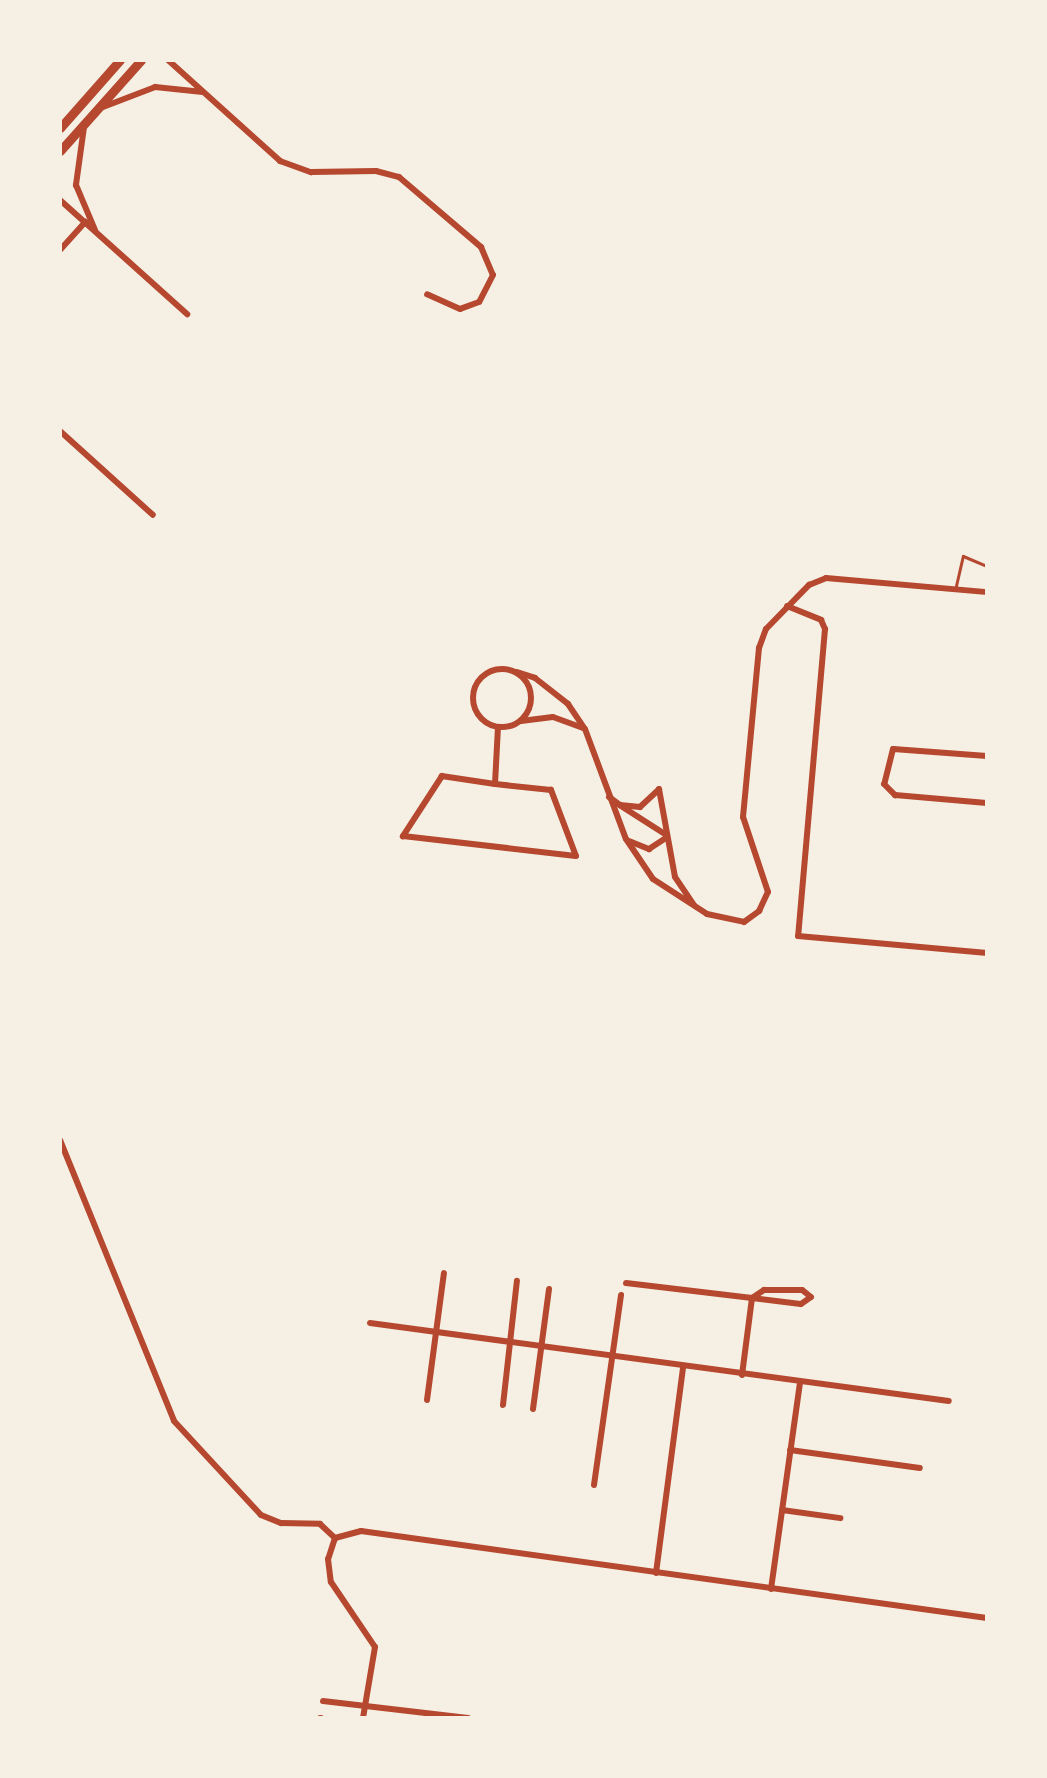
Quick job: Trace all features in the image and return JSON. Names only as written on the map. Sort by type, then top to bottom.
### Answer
[{"type":"main road","points":[[60,128],[120,60]]},
{"type":"main road","points":[[60,151],[141,60]]},
{"type":"street","points":[[168,60],[280,161],[311,172],[376,171],[399,177],[481,247],[493,275],[479,302],[460,309],[427,294]]},
{"type":"street","points":[[96,111],[155,87],[203,92]]},
{"type":"street","points":[[85,123],[76,185],[97,233]]},
{"type":"street","points":[[60,200],[187,314]]},
{"type":"street","points":[[60,250],[85,222]]},
{"type":"street","points":[[60,431],[153,515]]},
{"type":"street","points":[[498,727],[476,711],[473,693],[491,670],[517,672],[548,686],[585,729],[626,839],[653,879],[699,910],[729,923],[744,922],[759,911],[768,892],[744,810],[761,638],[809,585],[826,578],[987,592]]},
{"type":"street","points":[[787,606],[818,618],[825,629],[798,936],[987,953]]},
{"type":"street","points":[[517,672],[532,692],[531,706],[521,721]]},
{"type":"street","points":[[498,727],[553,717],[585,729]]},
{"type":"street","points":[[495,784],[498,727]]},
{"type":"street","points":[[987,756],[893,749],[884,784],[895,795],[987,803]]},
{"type":"street","points":[[442,776],[495,784],[551,790],[576,856],[403,836],[442,776]]},
{"type":"street","points":[[620,805],[640,807],[659,789],[678,886],[699,910]]},
{"type":"street","points":[[609,796],[666,836]]},
{"type":"street","points":[[626,839],[649,849],[666,836]]},
{"type":"street","points":[[60,1140],[174,1421],[261,1515],[281,1523],[320,1524],[335,1538]]},
{"type":"street","points":[[427,1400],[444,1273]]},
{"type":"street","points":[[503,1405],[517,1281]]},
{"type":"street","points":[[626,1283],[752,1298],[806,1304],[811,1297],[805,1290],[764,1290],[752,1298],[742,1375]]},
{"type":"street","points":[[533,1409],[549,1289]]},
{"type":"street","points":[[594,1485],[621,1295]]},
{"type":"street","points":[[370,1323],[949,1401]]},
{"type":"street","points":[[656,1573],[683,1367]]},
{"type":"street","points":[[771,1589],[800,1383]]},
{"type":"street","points":[[790,1450],[920,1468]]},
{"type":"street","points":[[782,1510],[840,1518]]},
{"type":"street","points":[[335,1538],[361,1531],[987,1618]]},
{"type":"street","points":[[335,1538],[328,1555],[331,1582],[375,1647],[363,1718]]},
{"type":"street","points":[[323,1701],[468,1718]]},
{"type":"lane","points":[[955,590],[963,556],[987,566]]}]
